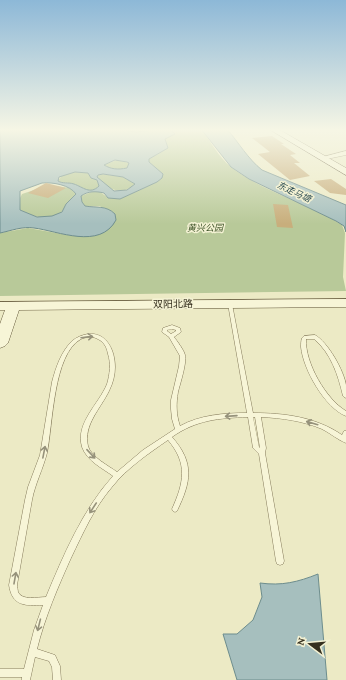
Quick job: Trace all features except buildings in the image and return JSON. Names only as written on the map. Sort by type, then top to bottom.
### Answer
[{"type":"street","points":[[327,161],[346,172]]},
{"type":"street","name":"双阳北路","points":[[7,306],[346,303]]},
{"type":"street","points":[[0,343],[7,306]]},
{"type":"lane","points":[[230,304],[256,448],[262,453]]},
{"type":"lane","points":[[48,600],[23,601],[17,598],[13,593],[13,585],[29,493],[43,456],[59,367],[70,346],[75,340],[85,336],[99,336],[107,343],[112,356],[112,375],[110,384],[90,418],[84,436],[84,445],[91,456],[118,476]]},
{"type":"lane","points":[[171,336],[183,356],[172,404],[173,416],[178,430]]},
{"type":"lane","points":[[346,396],[339,375],[324,345],[315,337],[304,338],[307,362],[316,382],[327,399],[341,412],[346,414]]},
{"type":"lane","points":[[258,415],[263,448],[262,453],[280,561]]},
{"type":"lane","points":[[0,673],[27,676],[42,613],[77,537],[92,509],[118,476],[145,452],[168,436],[195,422],[208,419],[258,415],[282,416],[313,422],[345,437]]},
{"type":"lane","points":[[168,436],[177,446],[186,469],[183,493],[175,508]]},
{"type":"lane","points":[[33,652],[52,658],[56,666],[57,680]]},
{"type":"green space","points":[[115,161],[129,163],[127,168],[121,169],[109,168],[104,165]]},
{"type":"green space","name":"黄兴公园","points":[[149,161],[225,161],[231,167],[257,184],[315,210],[342,225],[345,233],[343,277],[346,291],[0,296],[0,233],[28,228],[73,236],[101,206],[85,206],[81,201],[81,196],[92,192],[100,192],[107,197],[120,199],[157,182],[162,178],[163,174]]},
{"type":"green space","points":[[75,172],[88,173],[91,178],[97,180],[99,186],[96,189],[90,190],[74,184],[58,181],[62,175]]},
{"type":"green space","points":[[101,174],[123,177],[135,184],[125,190],[114,190],[104,185],[100,181],[97,176]]},
{"type":"green space","points":[[56,186],[70,188],[76,193],[58,215],[47,218],[35,216],[19,210],[19,200],[22,194],[40,188]]},
{"type":"water","points":[[0,161],[113,161],[104,165],[120,169],[127,168],[129,163],[119,161],[149,161],[163,174],[162,178],[157,182],[120,199],[108,198],[104,193],[98,192],[89,192],[81,196],[82,202],[85,206],[108,209],[115,214],[116,220],[109,229],[100,234],[89,237],[21,228],[0,233]],"holes":[[[75,172],[88,173],[91,178],[97,180],[99,186],[93,190],[86,190],[74,184],[58,181],[59,177]],[[103,174],[123,177],[135,184],[127,190],[114,191],[97,177],[98,175]],[[42,183],[66,186],[76,194],[66,204],[62,212],[52,216],[37,217],[20,210],[20,191]]]},
{"type":"water","name":"东走马塘","points":[[226,161],[252,161],[262,170],[346,205],[346,232],[344,226],[336,221],[249,179],[231,167]]},
{"type":"water","points":[[318,574],[327,680],[237,680],[223,634],[237,634],[253,620],[262,597],[260,583],[290,583]]}]
